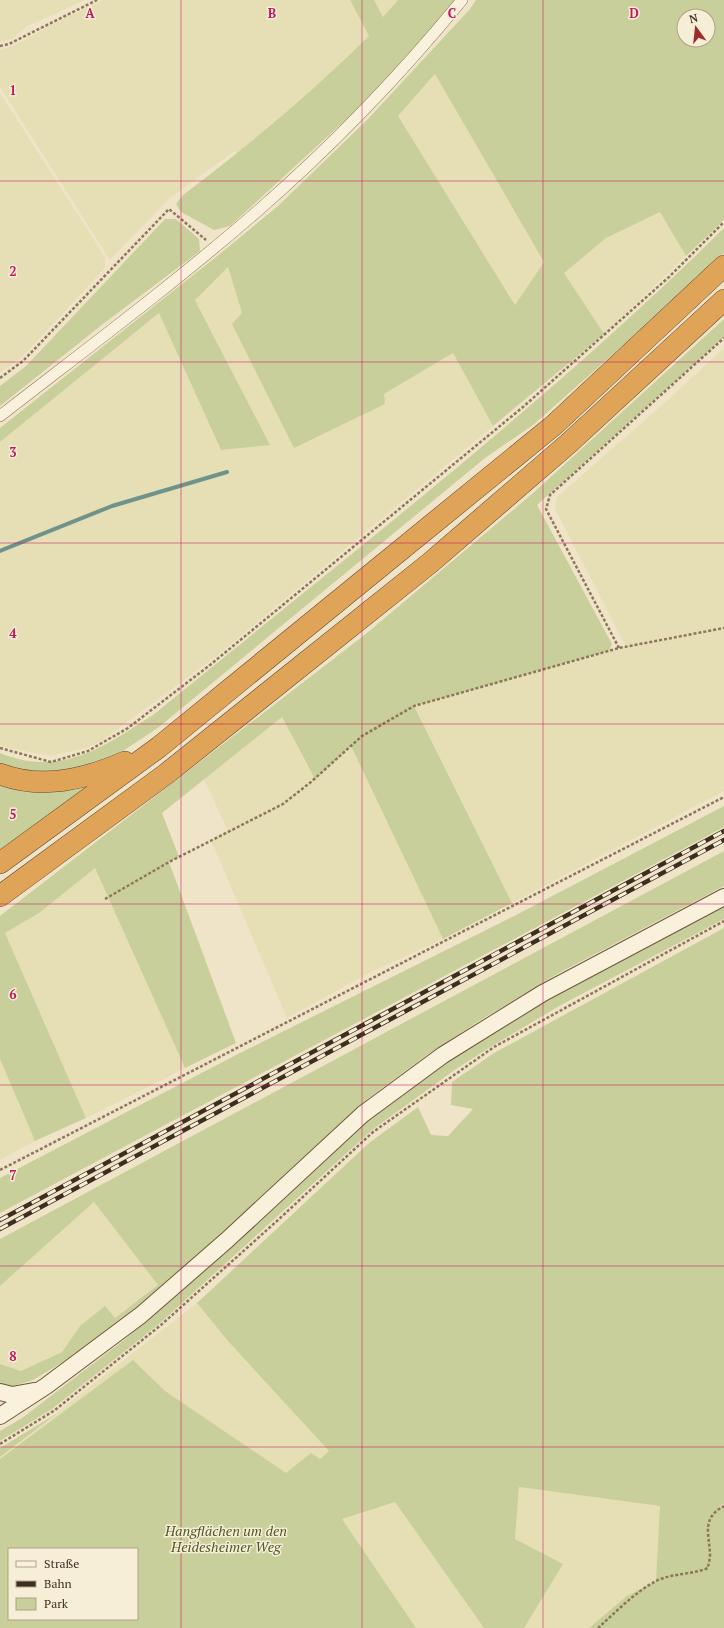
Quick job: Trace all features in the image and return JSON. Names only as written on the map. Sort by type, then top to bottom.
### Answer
[{"type":"highway","points":[[0,863],[159,747],[554,425],[724,266]]},
{"type":"highway","points":[[0,896],[166,774],[430,563],[569,443],[724,300]]},
{"type":"highway","points":[[0,774],[20,780],[42,782],[77,779],[96,774],[159,747]]},
{"type":"main road","points":[[0,1416],[46,1386],[142,1315],[227,1240],[364,1114],[443,1055],[543,993],[724,897]]},
{"type":"main road","points":[[0,1392],[12,1395],[30,1393],[46,1386]]},
{"type":"street","points":[[0,416],[215,248],[254,214],[339,135],[441,26],[462,0]]},
{"type":"path","points":[[0,46],[9,44],[97,0]]},
{"type":"path","points":[[0,378],[23,361],[169,209],[215,248]]},
{"type":"path","points":[[0,748],[51,762],[88,751],[128,728],[216,660],[523,407],[669,277],[724,222]]},
{"type":"path","points":[[619,648],[546,509],[550,495],[724,338]]},
{"type":"path","points":[[105,899],[169,862],[282,804],[311,782],[362,736],[414,706],[619,648],[724,628]]},
{"type":"path","points":[[0,1170],[724,797]]},
{"type":"path","points":[[0,1444],[54,1410],[161,1325],[373,1132],[494,1047],[724,921]]},
{"type":"path","points":[[598,1628],[634,1597],[656,1581],[677,1575],[694,1573],[708,1568],[710,1556],[707,1539],[708,1523],[713,1514],[724,1506]]},
{"type":"green space","points":[[0,0],[85,0],[26,27],[12,39],[0,42]]},
{"type":"green space","points":[[103,0],[350,0],[369,36],[335,69],[238,153],[233,152],[170,198],[110,260],[0,87],[0,50],[19,43],[53,24]]},
{"type":"green space","points":[[350,0],[374,0],[383,17],[398,0],[455,0],[411,54],[352,114],[230,226],[214,230],[181,212],[176,204],[183,195],[279,118],[325,78],[369,36]]},
{"type":"green space","points":[[374,0],[398,0],[383,17]]},
{"type":"green space","points":[[476,0],[724,0],[724,220],[686,256],[660,212],[606,238],[564,273],[604,334],[493,426],[453,353],[384,394],[385,404],[294,448],[232,324],[242,313],[228,267],[195,300],[270,445],[221,450],[159,313],[0,442],[0,428],[278,206],[368,119],[470,9]],"holes":[[[435,74],[544,262],[515,305],[398,116]]]},
{"type":"green space","points":[[436,74],[544,262],[515,305],[398,116]]},
{"type":"green space","points":[[0,93],[105,257],[105,268],[22,357],[0,373]]},
{"type":"green space","points":[[660,211],[686,256],[604,334],[563,273],[606,238]]},
{"type":"green space","points":[[165,219],[176,219],[199,239],[200,251],[103,324],[0,406],[0,386],[26,366]]},
{"type":"green space","points":[[724,228],[724,253],[681,294],[533,425],[485,458],[159,727],[108,761],[50,775],[0,766],[0,753],[22,760],[43,762],[62,760],[81,755],[99,748],[117,738],[153,715],[372,538],[516,418],[656,293]]},
{"type":"green space","points":[[228,267],[242,313],[384,394],[453,353],[493,426],[218,655],[100,742],[86,748],[50,756],[4,747],[0,745],[0,442],[159,313],[221,450],[270,445],[195,299]]},
{"type":"green space","points":[[724,319],[724,337],[537,505],[612,644],[609,651],[414,706],[512,903],[443,939],[351,746],[315,779],[282,717],[162,813],[179,857],[169,862],[236,1043],[185,1068],[95,868],[39,913],[5,933],[86,1118],[35,1141],[0,1059],[0,916],[367,633],[532,494]]},
{"type":"green space","points":[[724,348],[724,791],[512,903],[414,706],[626,647],[555,509],[557,497],[669,399]]},
{"type":"green space","points":[[282,717],[311,773],[351,746],[443,939],[367,974],[287,1018],[211,840],[228,831],[204,779]]},
{"type":"green space","points":[[100,779],[0,851],[0,781]]},
{"type":"green space","points":[[724,806],[724,827],[0,1213],[0,1178],[236,1055],[516,915]]},
{"type":"green space","points":[[724,851],[724,886],[559,973],[479,1021],[427,1055],[366,1100],[162,1288],[119,1323],[78,1353],[33,1380],[13,1386],[0,1385],[0,1364],[21,1371],[62,1352],[80,1326],[105,1306],[115,1318],[158,1285],[94,1202],[0,1286],[0,1239]]},
{"type":"green space","points":[[95,867],[185,1068],[86,1118],[5,933],[39,913]]},
{"type":"green space","points":[[724,906],[724,919],[561,1005],[492,1046],[456,1069],[372,1130],[159,1324],[52,1409],[0,1441],[0,1431],[22,1418],[124,1340],[234,1245],[368,1120],[450,1058],[553,995]]},
{"type":"green space","points":[[724,928],[724,1504],[718,1507],[724,1506],[724,1628],[589,1628],[627,1596],[660,1579],[656,1580],[660,1506],[519,1487],[515,1539],[563,1564],[524,1628],[484,1628],[395,1502],[342,1519],[416,1628],[0,1628],[0,1459],[133,1360],[165,1391],[286,1473],[311,1453],[320,1459],[329,1451],[227,1340],[197,1303],[369,1143],[418,1107],[431,1135],[448,1136],[473,1109],[451,1105],[452,1082],[494,1053]]},
{"type":"green space","points":[[0,1059],[35,1141],[0,1160]]},
{"type":"green space","points":[[94,1202],[158,1285],[115,1318],[105,1307],[80,1326],[62,1352],[21,1371],[0,1364],[0,1286]]},
{"type":"green space","name":"Hangflächen um den Heidesheimer Weg","points":[[197,1303],[227,1340],[329,1451],[252,1515],[269,1542],[395,1502],[484,1628],[44,1628],[138,1620],[138,1618],[254,1455],[12,1548],[8,1548],[0,1568],[0,1457]]},
{"type":"green space","points":[[56,1414],[0,1457],[0,1448]]},
{"type":"green space","points":[[519,1487],[660,1506],[656,1580],[632,1595],[594,1628],[524,1628],[562,1564],[515,1539]]},
{"type":"waterway","points":[[0,551],[112,506],[227,472]]},
{"type":"railway","points":[[0,1220],[724,831]]},
{"type":"railway","points":[[0,1229],[724,840]]}]
